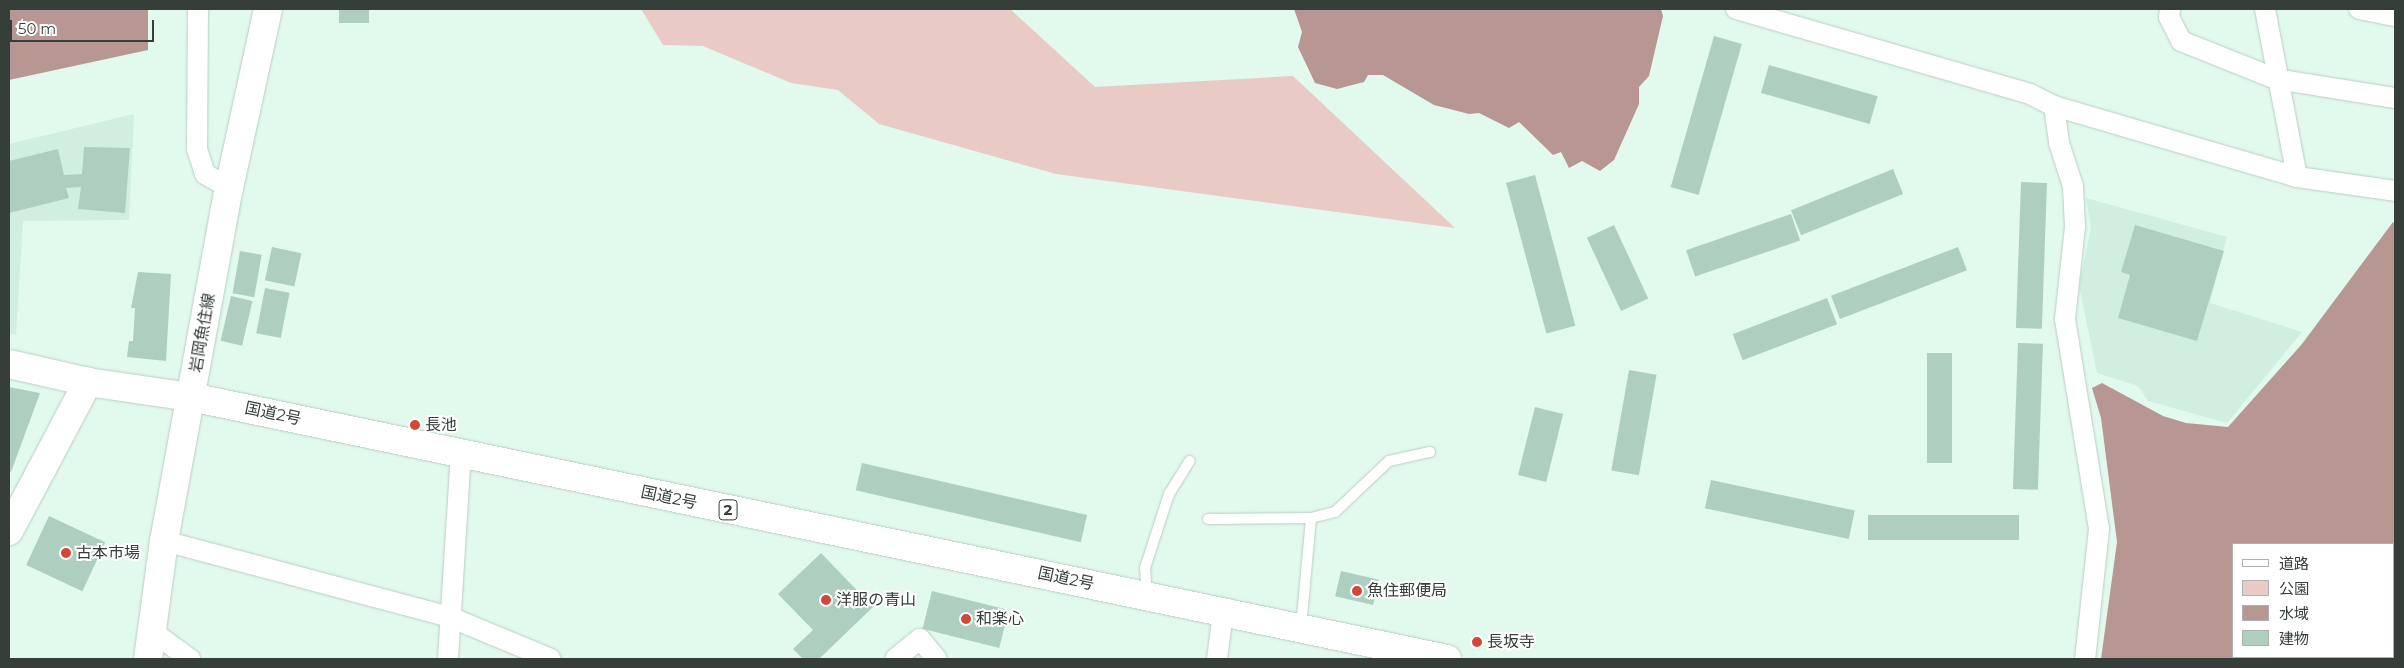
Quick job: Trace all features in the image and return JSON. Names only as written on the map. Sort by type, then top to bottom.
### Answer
[{"type":"main road","name":"岩岡魚住線","points":[[148,659],[164,541],[229,188],[268,9]]},
{"type":"main road","name":"国道2号","points":[[9,364],[88,382],[191,396],[462,455],[1447,659]]},
{"type":"main road","points":[[9,531],[88,382]]},
{"type":"street","points":[[198,9],[197,149],[205,174],[229,188]]},
{"type":"street","points":[[1736,9],[2030,94],[2054,106],[2297,177],[2395,191]]},
{"type":"street","points":[[2170,9],[2169,18],[2181,41],[2276,79],[2395,98]]},
{"type":"street","points":[[2266,9],[2276,79],[2297,177]]},
{"type":"street","points":[[2359,9],[2395,16]]},
{"type":"street","points":[[2054,106],[2073,194],[2075,227],[2065,319],[2099,529],[2084,659]]},
{"type":"street","points":[[448,659],[462,455]]},
{"type":"street","points":[[164,541],[450,617],[551,659]]},
{"type":"street","points":[[1218,659],[1223,613]]},
{"type":"street","points":[[153,632],[190,659]]},
{"type":"street","points":[[895,659],[920,639],[937,659]]},
{"type":"lane","points":[[1208,519],[1311,518],[1335,512],[1389,460],[1430,452]]},
{"type":"lane","points":[[1147,596],[1144,568],[1169,494],[1190,461]]},
{"type":"lane","points":[[1301,629],[1311,518]]},
{"type":"shaded area","points":[[134,114],[129,220],[23,221],[16,335],[9,333],[9,144]]},
{"type":"shaded area","points":[[2086,198],[2227,237],[2210,303],[2302,332],[2227,423],[2148,401],[2138,386],[2097,373],[2079,285],[2091,228]]},
{"type":"green space","points":[[641,9],[1010,9],[1095,87],[1293,76],[1455,228],[1056,174],[879,124],[838,90],[791,83],[703,46],[663,45]]},
{"type":"water","points":[[9,9],[148,9],[148,50],[9,80]]},
{"type":"water","points":[[1294,9],[1661,9],[1663,16],[1649,76],[1639,87],[1639,104],[1614,160],[1600,171],[1582,161],[1569,168],[1561,152],[1553,155],[1519,122],[1509,128],[1479,113],[1469,114],[1434,105],[1383,75],[1368,75],[1364,82],[1337,89],[1315,83],[1298,47],[1302,32]]},
{"type":"water","points":[[2393,222],[2395,224],[2395,659],[2101,659],[2117,542],[2101,418],[2092,388],[2102,383],[2163,416],[2186,423],[2228,427],[2302,344]]},
{"type":"building","points":[[339,9],[369,9],[369,23],[339,23]]},
{"type":"building","points":[[1714,36],[1742,44],[1699,195],[1671,187]]},
{"type":"building","points":[[1769,65],[1878,96],[1870,124],[1761,93]]},
{"type":"building","points":[[84,147],[130,148],[125,213],[78,209],[81,187],[66,188],[69,198],[9,213],[9,161],[58,149],[64,175],[82,174]]},
{"type":"building","points":[[1893,169],[1903,194],[1801,235],[1791,210]]},
{"type":"building","points":[[1535,175],[1575,326],[1546,333],[1506,183]]},
{"type":"building","points":[[2021,182],[2047,183],[2042,329],[2016,328]]},
{"type":"building","points":[[1791,214],[1800,240],[1695,277],[1686,250]]},
{"type":"building","points":[[1614,225],[1648,298],[1621,311],[1587,238]]},
{"type":"building","points":[[2135,225],[2224,251],[2197,341],[2118,318],[2130,275],[2121,272]]},
{"type":"building","points":[[272,247],[301,253],[294,286],[265,280]]},
{"type":"building","points":[[1958,247],[1967,270],[1840,319],[1831,296]]},
{"type":"building","points":[[240,251],[262,255],[254,297],[233,293]]},
{"type":"building","points":[[138,272],[171,274],[166,361],[127,357],[129,341],[133,341],[135,308],[131,308]]},
{"type":"building","points":[[265,288],[290,293],[281,338],[256,333]]},
{"type":"building","points":[[231,296],[252,301],[242,346],[221,341]]},
{"type":"building","points":[[1827,298],[1837,324],[1743,360],[1733,334]]},
{"type":"building","points":[[2018,343],[2043,344],[2038,490],[2013,489]]},
{"type":"building","points":[[1927,353],[1952,353],[1952,463],[1927,463]]},
{"type":"building","points":[[1629,370],[1657,375],[1639,475],[1611,470]]},
{"type":"building","points":[[9,387],[40,393],[11,472],[9,471]]},
{"type":"building","points":[[1535,407],[1563,414],[1546,482],[1518,475]]},
{"type":"building","points":[[862,463],[1087,515],[1081,542],[856,490]]},
{"type":"building","points":[[1711,480],[1855,511],[1849,539],[1705,508]]},
{"type":"building","points":[[1868,515],[2019,515],[2019,540],[1868,540]]},
{"type":"building","name":"古本市場","points":[[49,516],[105,542],[82,591],[26,565]]},
{"type":"building","name":"洋服の青山","points":[[821,553],[873,607],[819,659],[803,659],[793,649],[813,630],[778,594]]},
{"type":"building","points":[[1341,571],[1379,580],[1373,605],[1335,596]]},
{"type":"building","name":"和楽心","points":[[932,591],[1009,610],[999,648],[923,629]]},
{"type":"place","name":"長池","points":[[415,425]]},
{"type":"place","name":"古本市場","points":[[66,553]]},
{"type":"place","name":"魚住郵便局","points":[[1357,591]]},
{"type":"place","name":"洋服の青山","points":[[826,600]]},
{"type":"place","name":"和楽心","points":[[966,619]]},
{"type":"place","name":"長坂寺","points":[[1477,642]]}]
